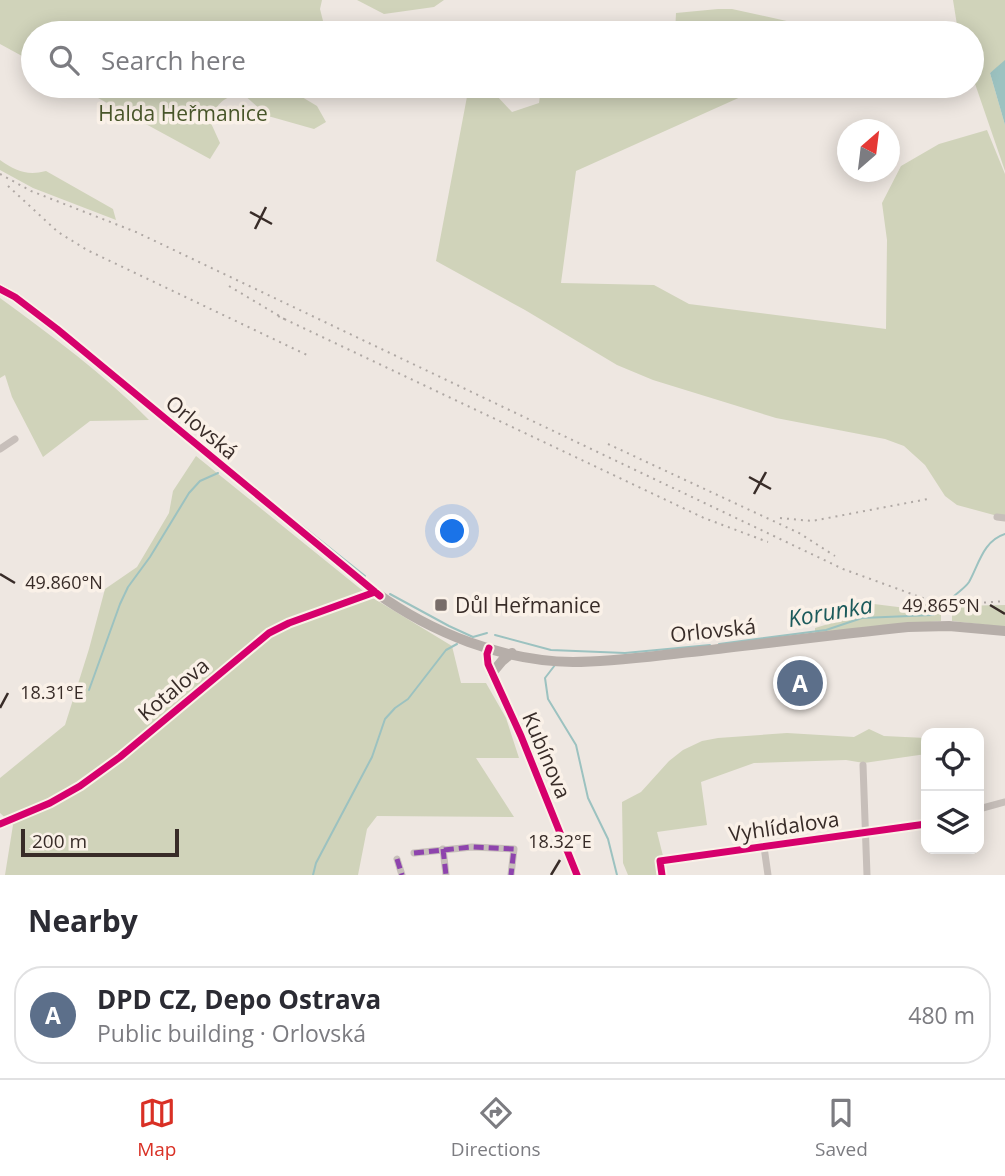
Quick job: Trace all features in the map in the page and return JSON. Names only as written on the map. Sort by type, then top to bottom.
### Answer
[{"type":"main road","name":"Orlovská","points":[[0,289],[57,329],[375,592],[433,627],[461,639],[489,648],[563,662],[598,661],[908,627],[949,626],[1005,631]]},
{"type":"main road","points":[[492,673],[512,653]]},
{"type":"street","points":[[0,449],[15,439]]},
{"type":"street","name":"Kotalova","points":[[0,824],[50,803],[120,757],[269,633],[375,592]]},
{"type":"street","name":"Kubínova","points":[[489,648],[487,660],[492,673],[522,736],[577,875]]},
{"type":"street","points":[[863,765],[867,875]]},
{"type":"street","points":[[984,808],[1005,802]]},
{"type":"street","name":"Vyhlídalova","points":[[662,875],[660,861],[921,825]]},
{"type":"street","points":[[414,853],[472,846],[514,849],[511,875]]},
{"type":"street","points":[[764,847],[768,875]]},
{"type":"street","points":[[443,849],[446,875]]},
{"type":"street","points":[[397,859],[402,875]]},
{"type":"green space","points":[[0,0],[322,0],[320,9],[323,21],[21,21],[21,55],[0,44]]},
{"type":"green space","points":[[357,0],[444,0],[434,7],[384,14]]},
{"type":"green space","points":[[953,0],[1005,0],[1005,62],[990,73],[1005,125],[1005,171],[980,98],[984,98],[984,21],[956,21]]},
{"type":"green space","points":[[732,9],[786,21],[676,21],[676,13]]},
{"type":"green space","name":"Halda Heřmanice","points":[[98,98],[228,98],[215,109],[210,121],[220,143],[210,159]]},
{"type":"green space","name":"Halda Heřmanice","points":[[248,98],[304,98],[317,106],[326,122],[314,129],[268,116]]},
{"type":"green space","points":[[467,98],[499,98],[512,112],[539,103],[540,98],[738,98],[576,171],[561,283],[654,285],[689,304],[886,329],[887,240],[882,203],[893,182],[900,182],[901,166],[939,144],[987,130],[1005,174],[1005,518],[957,505],[945,496],[925,465],[904,446],[885,439],[776,418],[653,380],[617,365],[436,261]]},
{"type":"green space","points":[[0,160],[22,171],[46,171],[113,209],[116,220],[33,188],[0,170]]},
{"type":"green space","points":[[0,298],[96,371],[149,420],[90,421],[43,457],[12,397],[5,375],[0,378]]},
{"type":"green space","points":[[196,456],[368,595],[452,646],[461,683],[486,683],[506,718],[519,758],[476,758],[514,817],[377,816],[367,829],[358,875],[5,875],[13,825],[0,813],[0,778],[65,725],[105,589],[137,567],[169,513],[173,491]]},
{"type":"green space","points":[[866,603],[906,608],[908,603],[941,605],[941,621],[815,635],[815,628],[845,619]]},
{"type":"green space","points":[[1005,605],[1005,627],[952,621],[952,606]]},
{"type":"green space","points":[[869,729],[884,736],[921,738],[921,755],[864,763],[846,760],[754,763],[701,782],[707,825],[657,832],[663,856],[655,858],[659,875],[628,875],[623,863],[622,802],[641,792],[669,761],[683,750],[702,741],[718,738],[787,733],[854,737]]},
{"type":"water","points":[[1005,60],[1005,125],[990,73]]},
{"type":"waterway","points":[[89,690],[128,587],[150,557],[189,493],[200,481],[218,473]]},
{"type":"waterway","points":[[301,525],[365,576]]},
{"type":"waterway","name":"Korunka","points":[[953,597],[969,582],[987,548],[1005,534]]},
{"type":"waterway","points":[[390,594],[473,637]]},
{"type":"waterway","name":"Korunka","points":[[719,644],[826,630],[862,618],[933,615],[943,605]]},
{"type":"waterway","points":[[473,637],[487,633]]},
{"type":"waterway","name":"Korunka","points":[[495,635],[551,650],[625,653],[710,645]]},
{"type":"waterway","points":[[313,875],[316,863],[372,757],[385,719],[408,699],[446,650],[457,644]]},
{"type":"waterway","name":"Korunka","points":[[555,665],[545,678],[548,699],[576,745],[588,798],[608,839],[617,875]]},
{"type":"railway","points":[[0,174],[31,191],[136,232],[843,569],[931,601],[1005,601]]},
{"type":"railway","points":[[8,186],[58,232],[87,250],[307,355]]},
{"type":"railway","points":[[229,286],[286,320]]},
{"type":"railway","points":[[278,316],[704,518],[768,542]]},
{"type":"railway","points":[[608,444],[799,533],[835,556]]},
{"type":"railway","points":[[780,518],[812,521],[928,499]]},
{"type":"marked path","points":[[414,853],[472,847],[514,849],[511,875]]},
{"type":"marked path","points":[[443,849],[446,875]]},
{"type":"marked path","points":[[397,859],[402,875]]},
{"type":"cycle path","points":[[0,289],[57,329],[380,596]]},
{"type":"cycle path","points":[[0,824],[50,803],[80,786],[120,757],[269,633],[289,623],[375,592]]},
{"type":"cycle path","points":[[489,648],[488,664],[521,736],[577,875]]},
{"type":"cycle path","points":[[662,875],[660,861],[921,825]]},
{"type":"place","name":"Důl Heřmanice","points":[[441,605]]},
{"type":"place","name":"DPD CZ, Depo Ostrava","points":[[800,683]]}]
